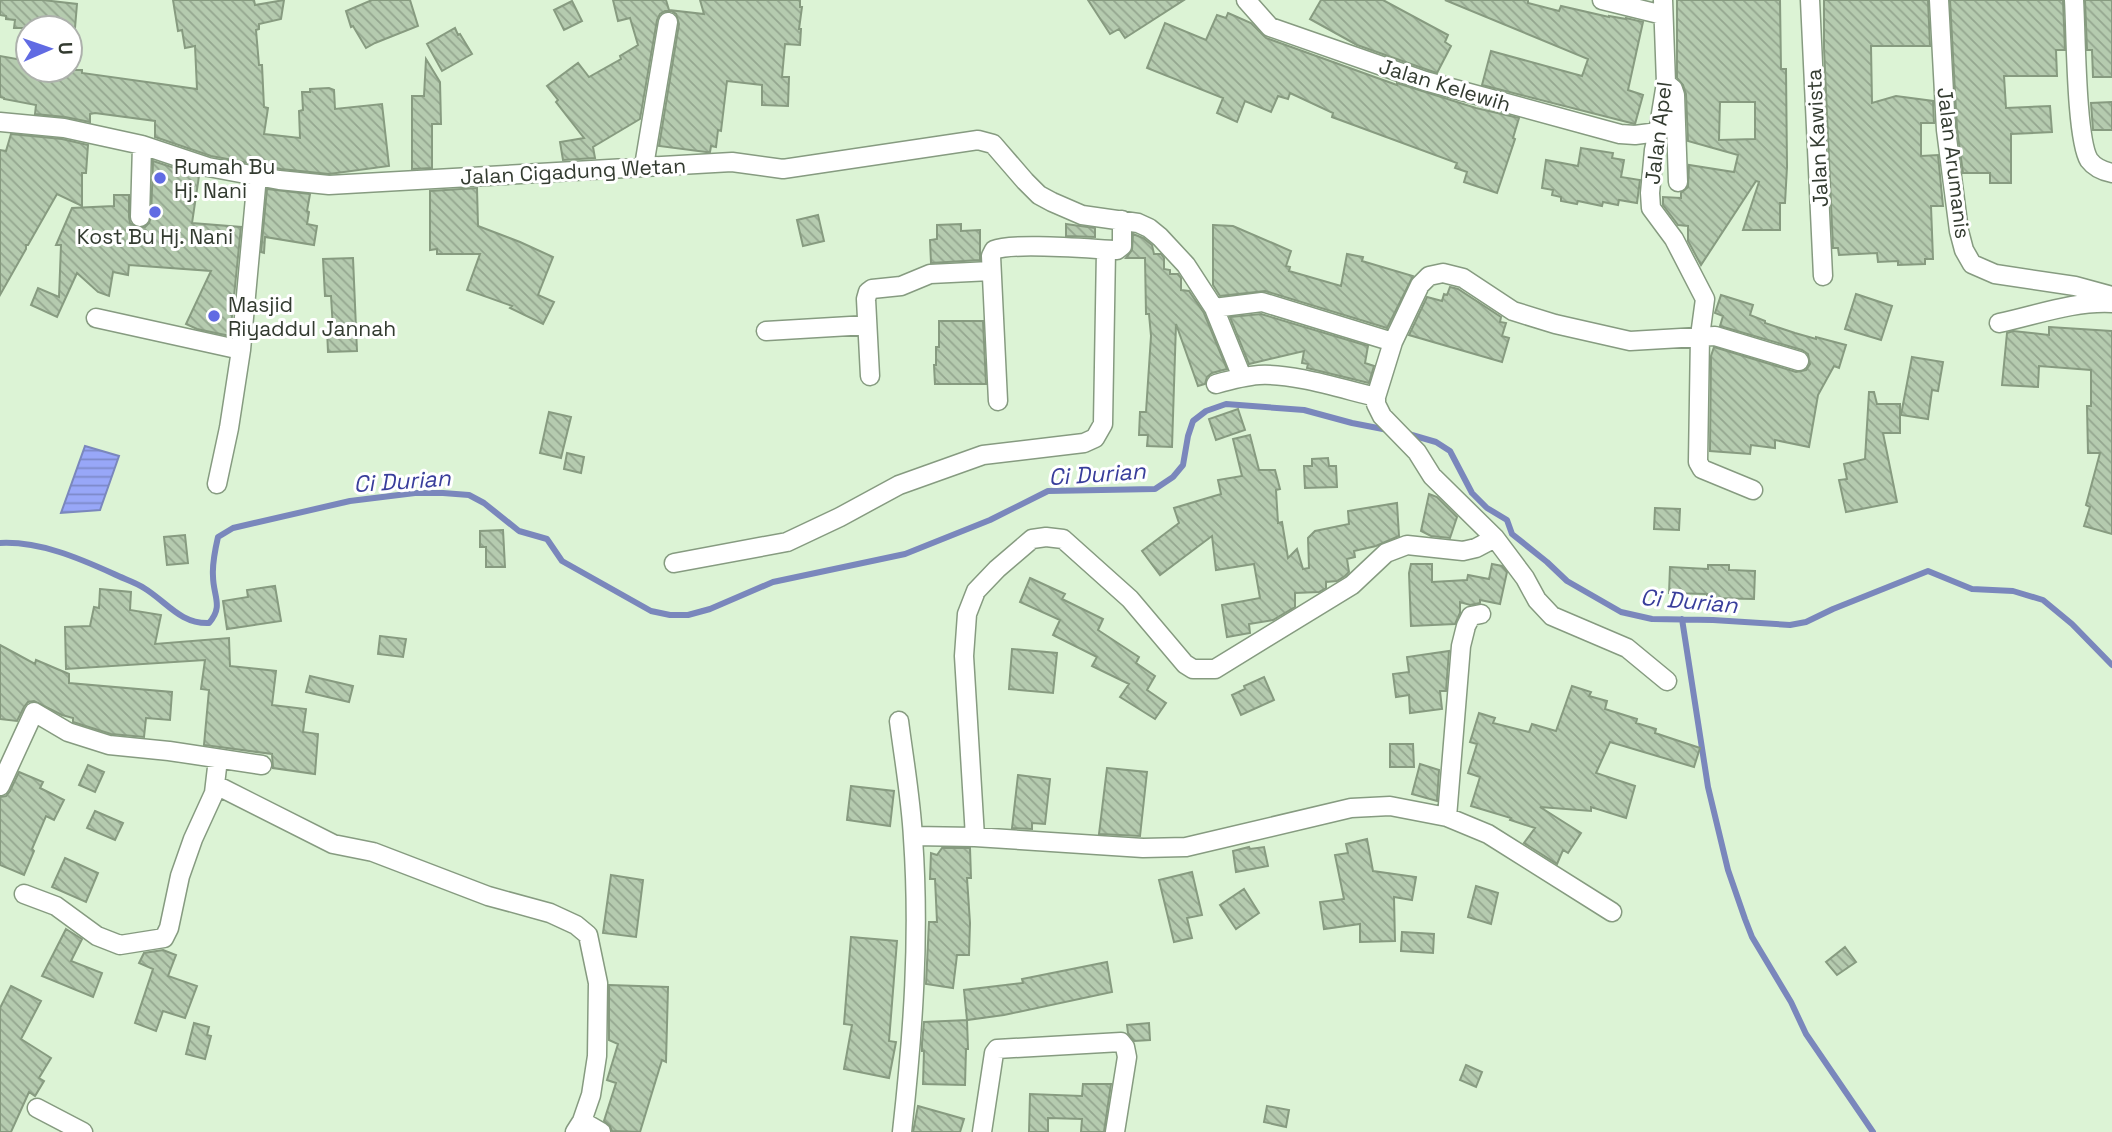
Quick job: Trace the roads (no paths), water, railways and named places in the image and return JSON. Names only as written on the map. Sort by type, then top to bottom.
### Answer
[{"type":"street","name":"Jalan Kelewih","points":[[1246,0],[1270,27],[1425,81],[1620,134],[1658,132]]},
{"type":"street","points":[[1602,0],[1663,7]]},
{"type":"street","name":"Jalan Kawista","points":[[1811,0],[1823,276]]},
{"type":"street","name":"Jalan Arumanis","points":[[1939,0],[1947,131],[1959,231],[1964,250],[1972,264],[1995,274],[2075,286],[2112,296]]},
{"type":"street","points":[[2074,0],[2081,131],[2088,158],[2099,170],[2112,173]]},
{"type":"street","name":"Jalan Apel","points":[[1663,7],[1666,83],[1653,161],[1651,208],[1674,239],[1705,299],[1700,336],[1698,462],[1702,469],[1753,490]]},
{"type":"street","points":[[644,166],[668,22]]},
{"type":"street","points":[[1666,83],[1675,95],[1678,181]]},
{"type":"street","name":"Jalan Cigadung Wetan","points":[[0,122],[64,128],[142,145],[208,167],[299,183],[329,185],[732,162],[783,169],[978,139],[993,145],[1025,181],[1052,202],[1082,215],[1122,220],[1149,228],[1160,237],[1186,265],[1214,308],[1242,377]]},
{"type":"street","points":[[139,217],[142,145]]},
{"type":"street","points":[[217,484],[241,350],[257,176]]},
{"type":"street","points":[[998,401],[991,271],[994,250],[1117,250],[1122,246],[1122,220]]},
{"type":"street","points":[[674,563],[787,541],[840,517],[899,485],[983,455],[1084,443],[1095,438],[1102,424],[1107,250]]},
{"type":"street","points":[[870,376],[866,299],[868,292],[872,289],[901,286],[930,274],[991,271]]},
{"type":"street","points":[[1667,681],[1627,648],[1552,616],[1537,600],[1525,578],[1495,538],[1432,476],[1417,452],[1382,416],[1376,400],[1393,342],[1420,285],[1429,276],[1443,273],[1463,278],[1513,311],[1555,324],[1630,341],[1715,336],[1799,360]]},
{"type":"street","points":[[1214,308],[1262,302],[1393,342]]},
{"type":"street","points":[[1999,323],[2082,304],[2112,303]]},
{"type":"street","points":[[96,318],[241,350]]},
{"type":"street","points":[[766,331],[867,325]]},
{"type":"street","points":[[1216,384],[1261,374],[1284,377],[1376,400]]},
{"type":"street","points":[[975,837],[964,656],[967,614],[976,591],[1032,539],[1046,537],[1063,540],[1130,599],[1185,664],[1193,668],[1215,669],[1352,586],[1386,553],[1407,545],[1463,551],[1476,548],[1495,538]]},
{"type":"street","points":[[1447,817],[1461,646],[1471,616],[1481,614]]},
{"type":"street","points":[[0,786],[34,712],[68,732],[109,745],[262,765]]},
{"type":"street","points":[[899,722],[913,836],[916,948],[909,1074],[902,1132]]},
{"type":"street","points":[[24,894],[56,906],[97,936],[120,945],[164,938],[169,928],[180,876],[216,785],[218,759]]},
{"type":"street","points":[[216,785],[333,844],[373,852],[488,896],[550,914],[576,925],[588,935],[598,983],[597,1056],[591,1095],[579,1127],[601,1132]]},
{"type":"street","points":[[913,836],[975,837],[1143,848],[1186,847],[1351,808],[1390,806],[1447,817],[1488,834],[1612,912]]},
{"type":"street","points":[[982,1132],[994,1053],[997,1049],[1121,1042],[1127,1057],[1115,1132]]},
{"type":"street","points":[[37,1108],[83,1132]]},
{"type":"water","points":[[85,446],[119,456],[100,510],[61,513]]},
{"type":"waterway","name":"Ci Durian","points":[[0,543],[29,545],[73,557],[141,586],[190,620],[209,623],[217,606],[213,571],[218,537],[233,528],[350,501],[415,493],[469,495],[484,503],[519,531],[547,539],[562,561],[651,611],[688,615],[710,609],[773,582],[905,554],[990,520],[1048,491],[1155,489],[1173,477],[1183,465],[1193,421],[1206,411],[1226,404],[1304,410],[1388,430]]},
{"type":"waterway","name":"Ci Durian","points":[[1405,433],[1436,442],[1450,451],[1472,493],[1487,508],[1507,520],[1512,534],[1567,581],[1621,612],[1652,619],[1790,625],[1806,622],[1928,571],[1972,589],[2013,591],[2043,600],[2072,624],[2112,665]]},
{"type":"waterway","points":[[1682,619],[1708,787],[1728,870],[1745,919],[1752,937],[1791,1002],[1806,1034],[1873,1132]]},
{"type":"place","name":"Rumah Bu Hj. Nani","points":[[160,178]]},
{"type":"place","name":"Kost Bu Hj. Nani","points":[[155,212]]},
{"type":"place","name":"Masjid Riyaddul Jannah","points":[[214,316]]}]
